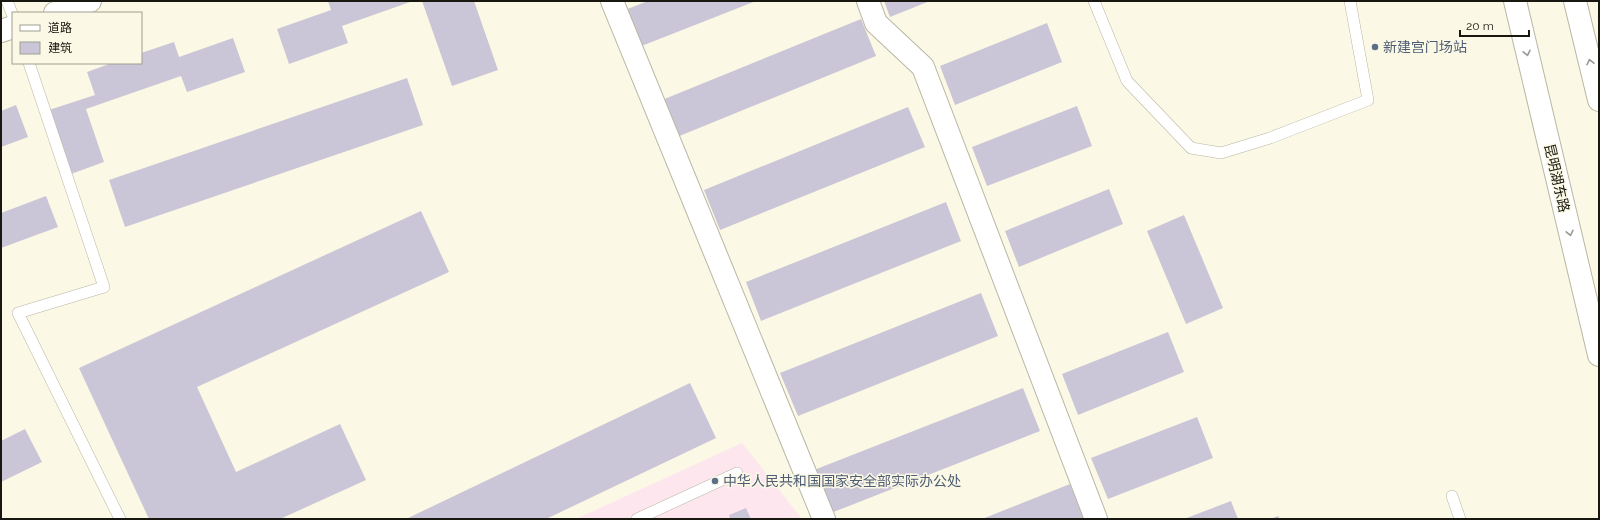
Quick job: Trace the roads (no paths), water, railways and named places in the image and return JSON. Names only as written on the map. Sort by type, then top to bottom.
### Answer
[{"type":"street","points":[[58,12],[90,1]]},
{"type":"street","points":[[612,1],[824,519]]},
{"type":"street","points":[[868,1],[876,23],[923,67],[1096,519]]},
{"type":"street","name":"昆明湖东路","points":[[1515,1],[1599,355]]},
{"type":"street","points":[[1575,1],[1599,100]]},
{"type":"street","points":[[1,31],[12,27]]},
{"type":"lane","points":[[7,1],[12,14]]},
{"type":"lane","points":[[1094,1],[1127,81],[1192,148],[1221,153],[1270,138],[1368,100],[1350,1]]},
{"type":"lane","points":[[29,64],[104,287],[18,313],[120,519]]},
{"type":"lane","points":[[636,519],[737,473]]},
{"type":"lane","points":[[1452,496],[1460,519]]},
{"type":"place","name":"新建宫门场站","points":[[1375,47]]},
{"type":"place","name":"中华人民共和国国家安全部实际办公处","points":[[715,481]]}]
